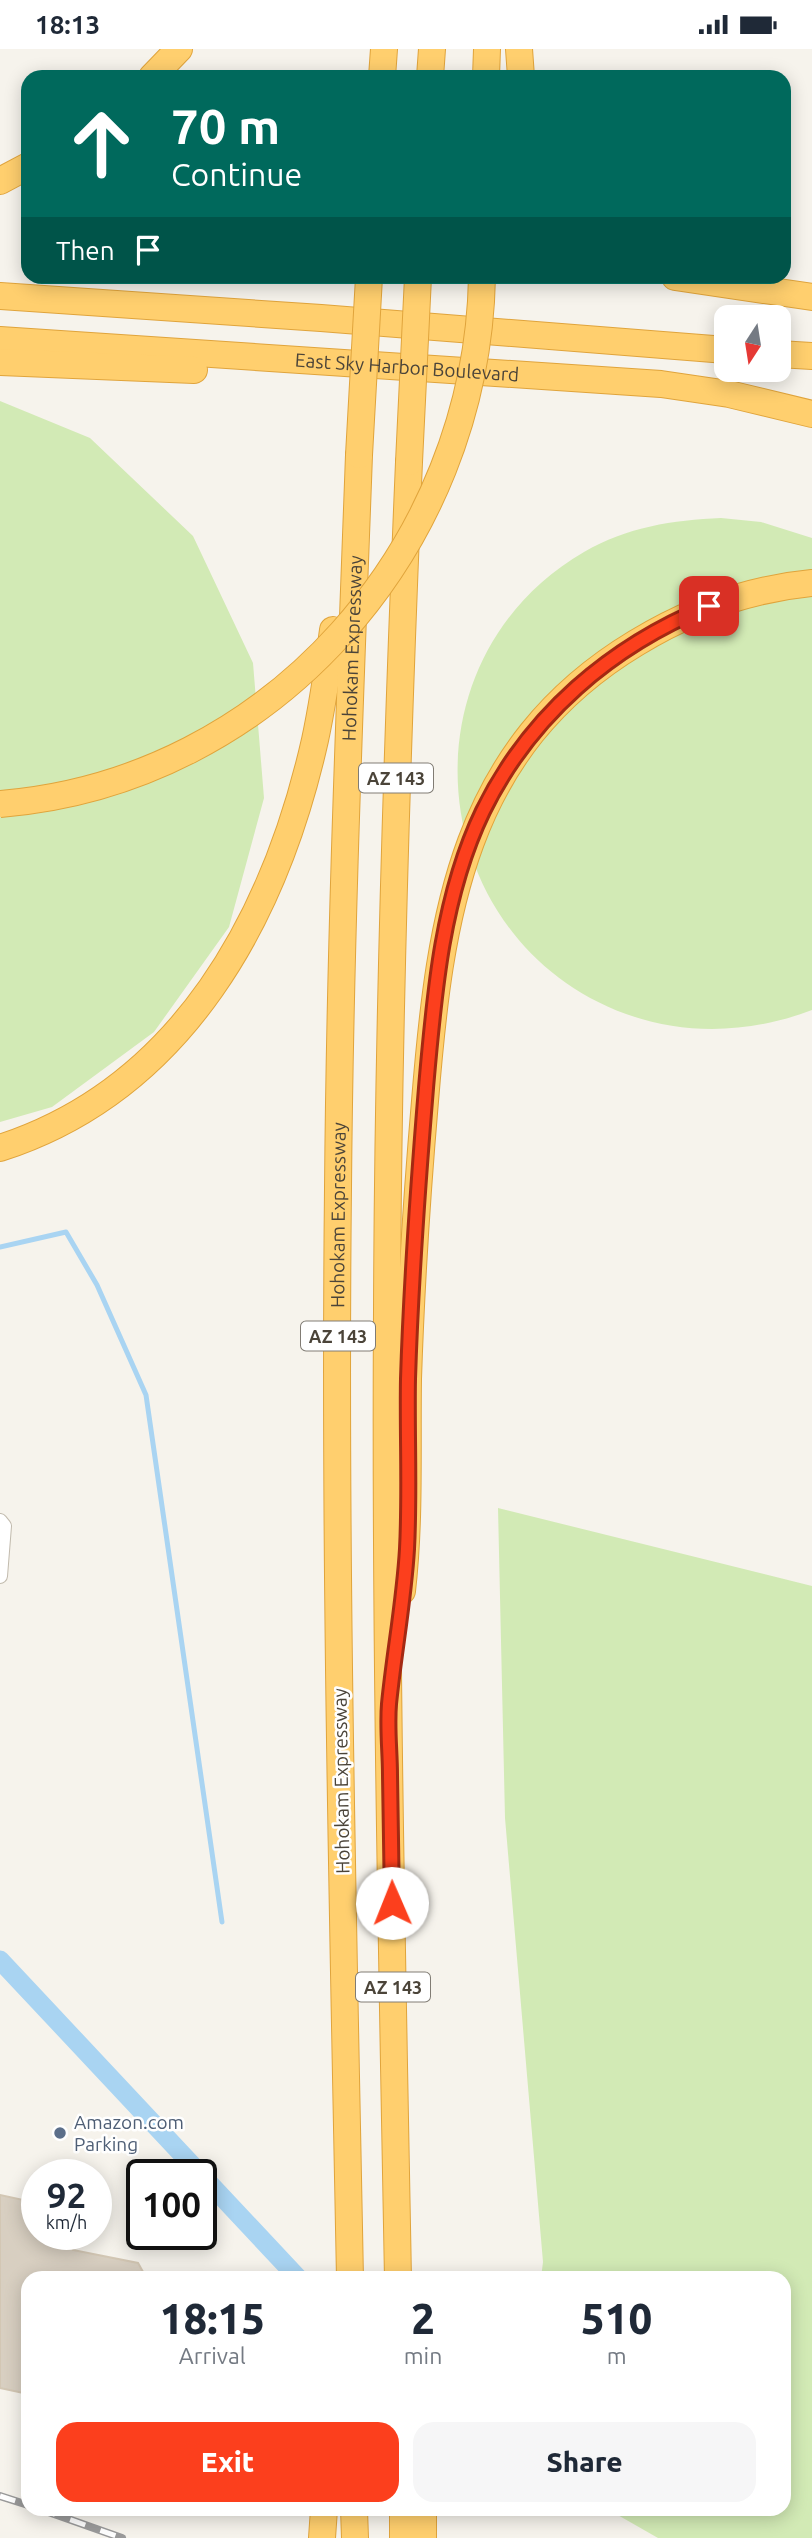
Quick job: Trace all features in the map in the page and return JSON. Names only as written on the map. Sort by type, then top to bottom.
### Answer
[{"type":"highway","points":[[159,70],[179,49]]},
{"type":"highway","points":[[382,70],[384,49]]},
{"type":"highway","points":[[430,70],[432,49]]},
{"type":"highway","points":[[486,70],[487,49]]},
{"type":"highway","points":[[519,49],[521,70]]},
{"type":"highway","points":[[0,181],[21,170]]},
{"type":"highway","name":"Hohokam Expressway","points":[[350,2271],[339,1602],[338,1206],[343,906],[359,455],[369,284]]},
{"type":"highway","name":"AZ 143","points":[[399,2271],[389,1708],[389,1063],[398,739],[418,284]]},
{"type":"highway","points":[[0,804],[86,788],[162,762],[208,739],[255,709],[334,642],[368,603],[397,561],[424,515],[444,471],[460,423],[471,377],[479,328],[482,284]]},
{"type":"highway","points":[[723,284],[812,297]]},
{"type":"highway","points":[[0,296],[714,349]]},
{"type":"highway","name":"East Sky Harbor Boulevard","points":[[0,340],[661,384],[729,394],[812,414]]},
{"type":"highway","points":[[791,355],[812,356]]},
{"type":"highway","points":[[0,362],[269,373],[427,369]]},
{"type":"highway","points":[[0,1148],[31,1137],[80,1112],[150,1062],[204,1000],[243,936],[290,827],[315,742],[359,455]]},
{"type":"highway","points":[[389,1708],[407,1550],[411,1315],[428,1057],[447,925],[459,872],[470,840],[498,782],[517,754],[557,706],[601,666],[653,632],[709,606],[766,589],[812,583]]},
{"type":"highway","points":[[343,2271],[349,2217]]},
{"type":"highway","points":[[322,2538],[324,2516]]},
{"type":"highway","points":[[354,2516],[355,2538]]},
{"type":"highway","points":[[403,2516],[403,2538]]},
{"type":"highway","points":[[423,2516],[423,2538]]},
{"type":"street","points":[[0,1521],[4,1525],[0,1576]]},
{"type":"green space","points":[[0,401],[90,438],[193,536],[253,663],[264,798],[229,927],[154,1032],[52,1107],[0,1122]]},
{"type":"green space","points":[[721,518],[761,522],[812,538],[812,1010],[766,1023],[719,1029],[672,1026],[626,1014],[558,977],[508,926],[474,864],[459,796],[461,727],[483,660],[524,600],[584,552],[600,543],[651,526]]},
{"type":"green space","points":[[498,1508],[812,1586],[812,2538],[658,2538],[620,2516],[791,2516],[791,2271],[542,2271],[505,1818]]},
{"type":"building","points":[[0,2195],[21,2200],[21,2250],[73,2250],[138,2263],[142,2271],[21,2271],[21,2392],[0,2388]]},
{"type":"waterway","points":[[0,1247],[66,1232],[97,1285],[146,1395],[222,1922]]},
{"type":"waterway","points":[[0,1960],[292,2271]]},
{"type":"railway","points":[[0,2496],[21,2503]]},
{"type":"railway","points":[[60,2516],[122,2538]]},
{"type":"place","name":"Amazon.com Parking","points":[[60,2133]]},
{"type":"route","points":[[392,1903],[389,1708],[407,1550],[408,1380],[418,1187],[428,1057],[438,973],[459,872],[470,840],[498,782],[517,754],[557,706],[579,684],[625,649],[653,632],[709,606]]}]
